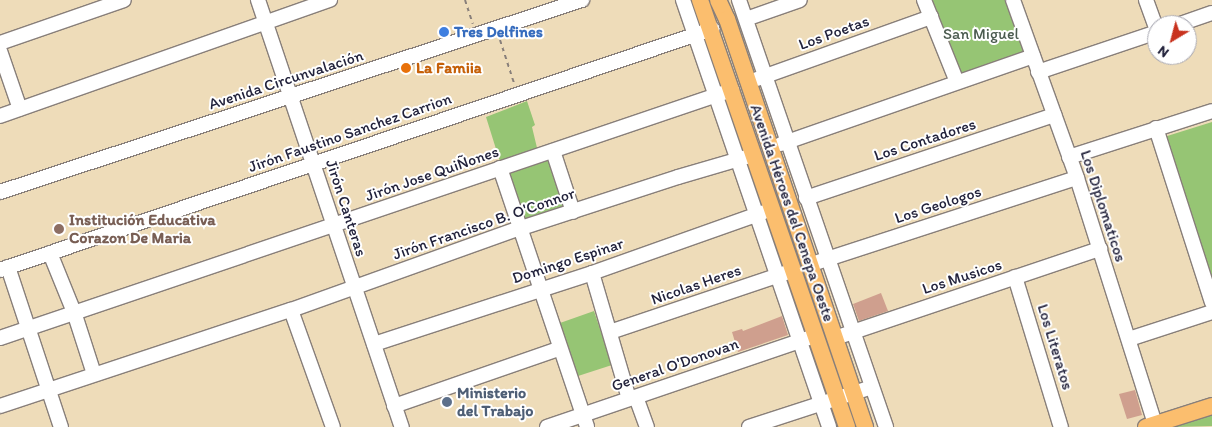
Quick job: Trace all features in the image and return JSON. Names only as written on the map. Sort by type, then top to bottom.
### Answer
[{"type":"main road","name":"Avenida Héroes del Cenepa Oeste","points":[[700,0],[712,29],[725,93],[746,157],[772,209],[793,270],[808,338],[837,398],[847,427]]},
{"type":"main road","name":"Avenida Héroes del Cenepa Oeste","points":[[718,0],[865,427]]},
{"type":"main road","points":[[1151,426],[1212,406]]},
{"type":"street","points":[[0,43],[124,0]]},
{"type":"street","name":"Jirón Canteras","points":[[258,0],[402,427]]},
{"type":"street","points":[[0,116],[330,0]]},
{"type":"street","name":"Avenida Circunvalación","points":[[0,192],[582,0]]},
{"type":"street","points":[[683,0],[696,36],[725,93]]},
{"type":"street","points":[[739,0],[788,141],[826,259],[886,427]]},
{"type":"street","points":[[746,19],[800,0]]},
{"type":"street","points":[[924,0],[957,82]]},
{"type":"street","name":"Los Diplomaticos","points":[[1013,0],[1077,178],[1129,339],[1151,426]]},
{"type":"street","points":[[1146,0],[1151,15]]},
{"type":"street","points":[[1197,18],[1212,13]]},
{"type":"street","name":"Los Poetas","points":[[748,83],[931,17]]},
{"type":"street","name":"Jirón Faustino Sanchez Carrion","points":[[4,269],[312,163],[696,36],[712,29]]},
{"type":"street","points":[[1038,72],[1147,34]]},
{"type":"street","points":[[0,51],[20,109]]},
{"type":"street","points":[[770,148],[1033,56]]},
{"type":"street","name":"Jirón Jose QuiÑones","points":[[0,338],[725,93]]},
{"type":"street","points":[[1069,157],[1212,111]]},
{"type":"street","name":"Los Contadores","points":[[806,198],[1054,116]]},
{"type":"street","points":[[1156,128],[1212,302]]},
{"type":"street","points":[[553,151],[573,212]]},
{"type":"street","points":[[746,157],[757,215],[778,276],[808,338],[820,403],[829,427]]},
{"type":"street","name":"Jirón Francisco B. O'Connor","points":[[0,406],[290,310],[521,228],[746,157]]},
{"type":"street","points":[[500,168],[559,349],[585,421]]},
{"type":"street","name":"Los Geologos","points":[[810,264],[1077,178]]},
{"type":"street","name":"Domingo Espinar","points":[[374,344],[592,273],[772,209]]},
{"type":"street","name":"Los Musicos","points":[[835,338],[1100,249]]},
{"type":"street","points":[[50,253],[74,312],[94,374]]},
{"type":"street","points":[[4,269],[29,328],[61,427]]},
{"type":"street","name":"Nicolas Heres","points":[[610,332],[793,270]]},
{"type":"street","points":[[592,273],[633,398],[647,427]]},
{"type":"street","name":"Los Literatos","points":[[1015,278],[1061,427]]},
{"type":"street","points":[[290,310],[333,427]]},
{"type":"street","points":[[1129,339],[1212,312]]},
{"type":"street","name":"General O'Donovan","points":[[546,427],[585,421],[633,398],[808,338]]},
{"type":"street","points":[[394,406],[559,349]]},
{"type":"street","points":[[749,427],[872,386]]},
{"type":"path","points":[[464,0],[477,35]]},
{"type":"path","points":[[496,29],[518,95]]},
{"type":"green space","name":"San Miguel","points":[[929,0],[1006,0],[1025,55],[960,77]]},
{"type":"green space","points":[[527,101],[535,125],[532,127],[538,152],[501,165],[486,117]]},
{"type":"green space","points":[[1212,122],[1212,286],[1164,137]]},
{"type":"green space","points":[[549,156],[568,211],[522,227],[504,170]]},
{"type":"green space","points":[[594,311],[612,365],[578,376],[560,323]]},
{"type":"green space","points":[[1212,415],[1212,426],[1174,427]]},
{"type":"building","points":[[881,293],[888,311],[859,321],[853,304]]},
{"type":"building","points":[[782,316],[788,335],[738,352],[732,332],[742,329],[743,331]]},
{"type":"building","points":[[1135,390],[1142,415],[1127,419],[1119,394]]},
{"type":"place","name":"Tres Delfines","points":[[444,32]]},
{"type":"place","name":"La Famiia","points":[[406,68]]},
{"type":"place","name":"Institución Educativa Corazon De Maria","points":[[59,229]]},
{"type":"place","name":"Ministerio del Trabajo","points":[[447,402]]}]
